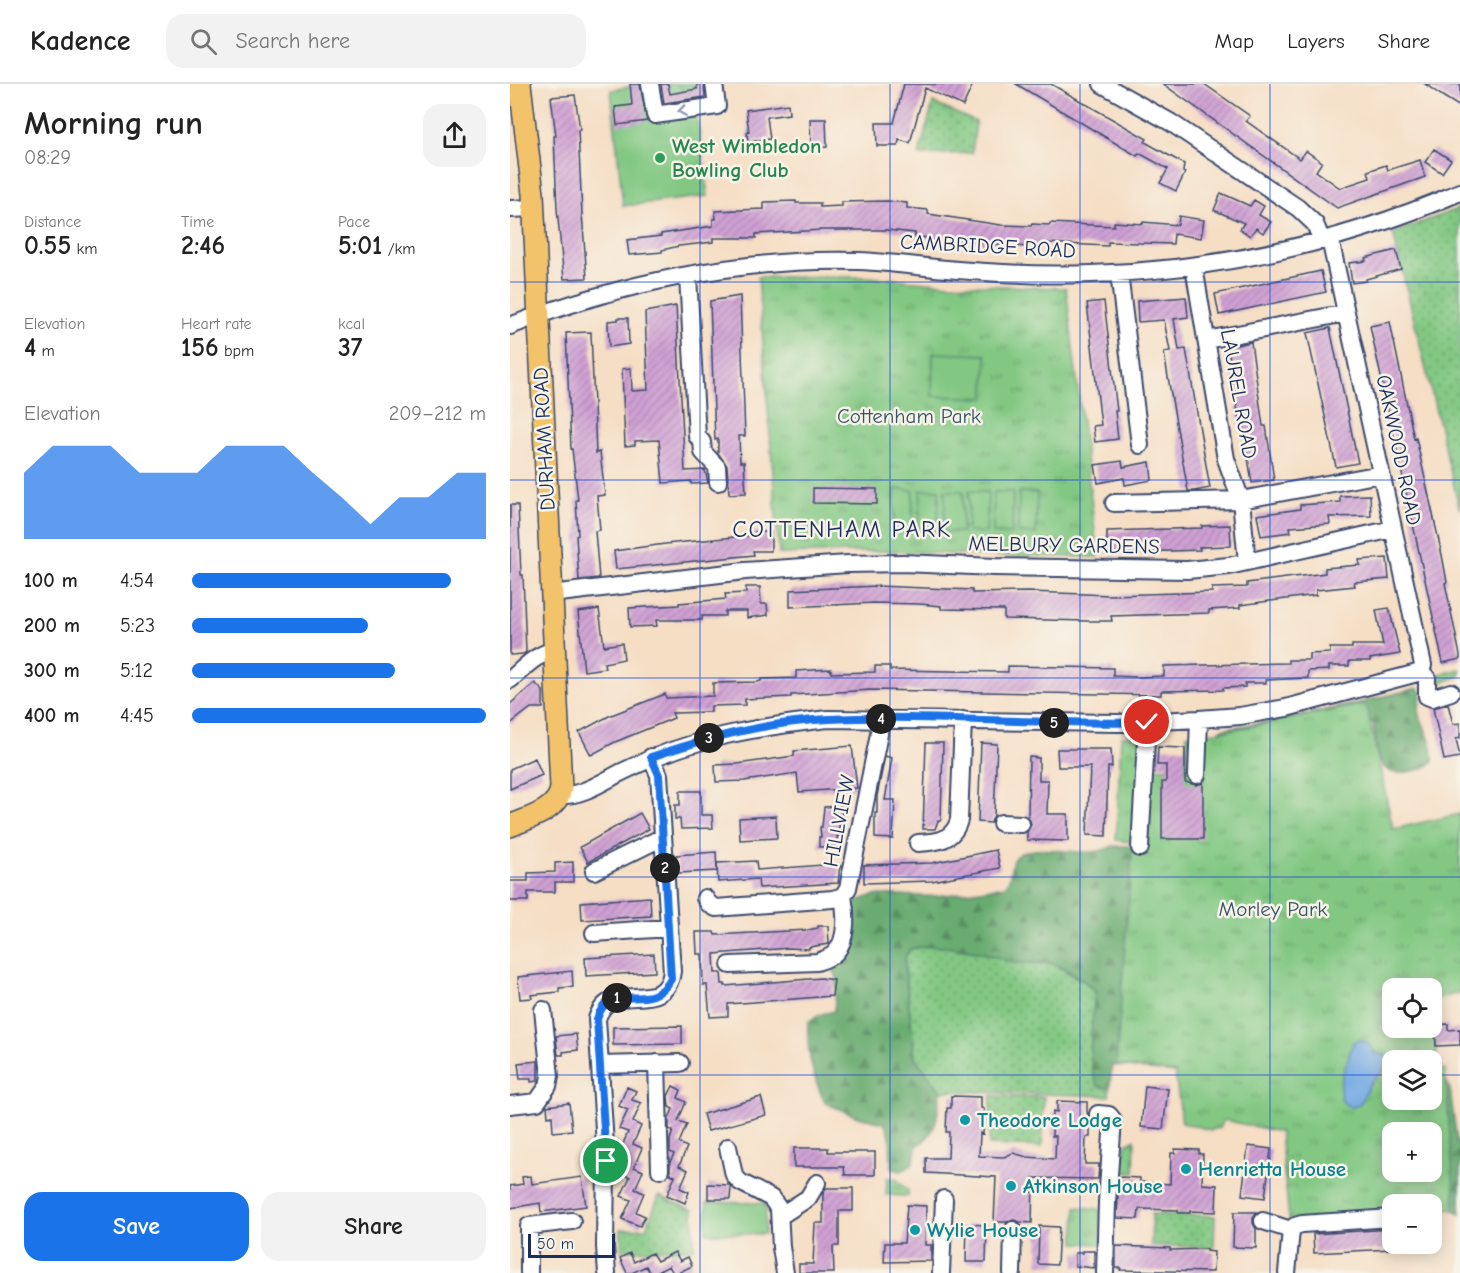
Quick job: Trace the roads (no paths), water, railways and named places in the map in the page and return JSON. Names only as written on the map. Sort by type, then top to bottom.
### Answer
[{"type":"main road","name":"DURHAM ROAD","points":[[520,84],[534,208],[560,795]]},
{"type":"main road","points":[[510,826],[550,807],[560,795]]},
{"type":"street","points":[[650,84],[655,115],[717,106],[714,84]]},
{"type":"street","name":"OAKWOOD ROAD","points":[[1102,84],[1170,122],[1298,208],[1315,224],[1326,240],[1346,313],[1422,671],[1427,678],[1427,696],[1432,698],[1451,692]]},
{"type":"street","name":"CAMBRIDGE ROAD","points":[[510,326],[625,289],[688,276],[765,265],[820,261],[886,262],[967,271],[1028,274],[1119,273],[1194,267],[1260,256],[1326,240],[1427,207],[1460,192]]},
{"type":"street","points":[[510,209],[534,208]]},
{"type":"street","name":"LAUREL ROAD","points":[[1194,267],[1226,459],[1240,500],[1247,562]]},
{"type":"street","points":[[1119,273],[1140,445]]},
{"type":"street","points":[[688,276],[697,436],[702,442],[703,452],[717,467],[718,482]]},
{"type":"street","points":[[1207,340],[1346,313]]},
{"type":"street","points":[[1114,503],[1240,500],[1381,474]]},
{"type":"street","name":"MELBURY GARDENS","points":[[551,594],[745,571],[848,564],[903,563],[1187,570],[1247,562],[1393,529]]},
{"type":"street","points":[[510,680],[544,652],[555,651]]},
{"type":"street","points":[[560,795],[575,795],[651,757],[698,741],[739,731],[828,719],[1054,723],[1199,719],[1286,708],[1422,671]]},
{"type":"street","name":"HILLVIEW","points":[[705,898],[716,908],[833,899],[843,896],[848,888],[879,734],[880,719]]},
{"type":"street","points":[[1197,775],[1199,719]]},
{"type":"street","points":[[918,843],[939,842],[952,834],[957,827],[963,720]]},
{"type":"street","points":[[1140,848],[1147,722]]},
{"type":"street","points":[[607,1273],[606,1161],[597,1019],[603,1005],[610,1000],[654,996],[662,992],[671,979],[659,775],[651,757]]},
{"type":"street","points":[[1001,823],[1021,824]]},
{"type":"street","points":[[594,871],[663,837]]},
{"type":"street","points":[[730,965],[817,962],[828,958],[836,952],[841,943],[846,912],[843,896]]},
{"type":"street","points":[[594,933],[669,928]]},
{"type":"street","points":[[510,1105],[537,1102],[548,1086],[550,1062],[543,1010]]},
{"type":"street","points":[[657,1063],[660,1170]]},
{"type":"street","points":[[600,1065],[680,1063]]},
{"type":"street","points":[[1098,1114],[1109,1115],[1113,1120],[1105,1273]]},
{"type":"street","points":[[728,1147],[734,1175],[740,1182],[771,1198],[779,1209],[780,1247],[785,1273]]},
{"type":"street","points":[[780,1216],[808,1198],[817,1183]]},
{"type":"street","points":[[941,1273],[944,1199]]},
{"type":"street","points":[[1287,1273],[1291,1230],[1294,1226],[1382,1219]]},
{"type":"street","points":[[529,1273],[529,1226],[572,1221]]},
{"type":"street","points":[[1263,1221],[1291,1230]]},
{"type":"street","points":[[1012,1273],[1013,1230]]},
{"type":"water","points":[[1361,1040],[1368,1043],[1375,1053],[1382,1055],[1382,1072],[1370,1083],[1360,1104],[1351,1108],[1342,1101],[1340,1087],[1353,1042]]},
{"type":"place","name":"West Wimbledon Bowling Club","points":[[660,158]]},
{"type":"place","name":"Theodore Lodge","points":[[965,1120]]},
{"type":"place","name":"Henrietta House","points":[[1186,1169]]},
{"type":"place","name":"Atkinson House","points":[[1011,1186]]},
{"type":"place","name":"Wylie House","points":[[915,1230]]},
{"type":"district","name":"COTTENHAM PARK","points":[[842,529]]},
{"type":"park label","name":"Cottenham Park","points":[[909,416]]},
{"type":"park label","name":"Morley Park","points":[[1273,909]]}]
